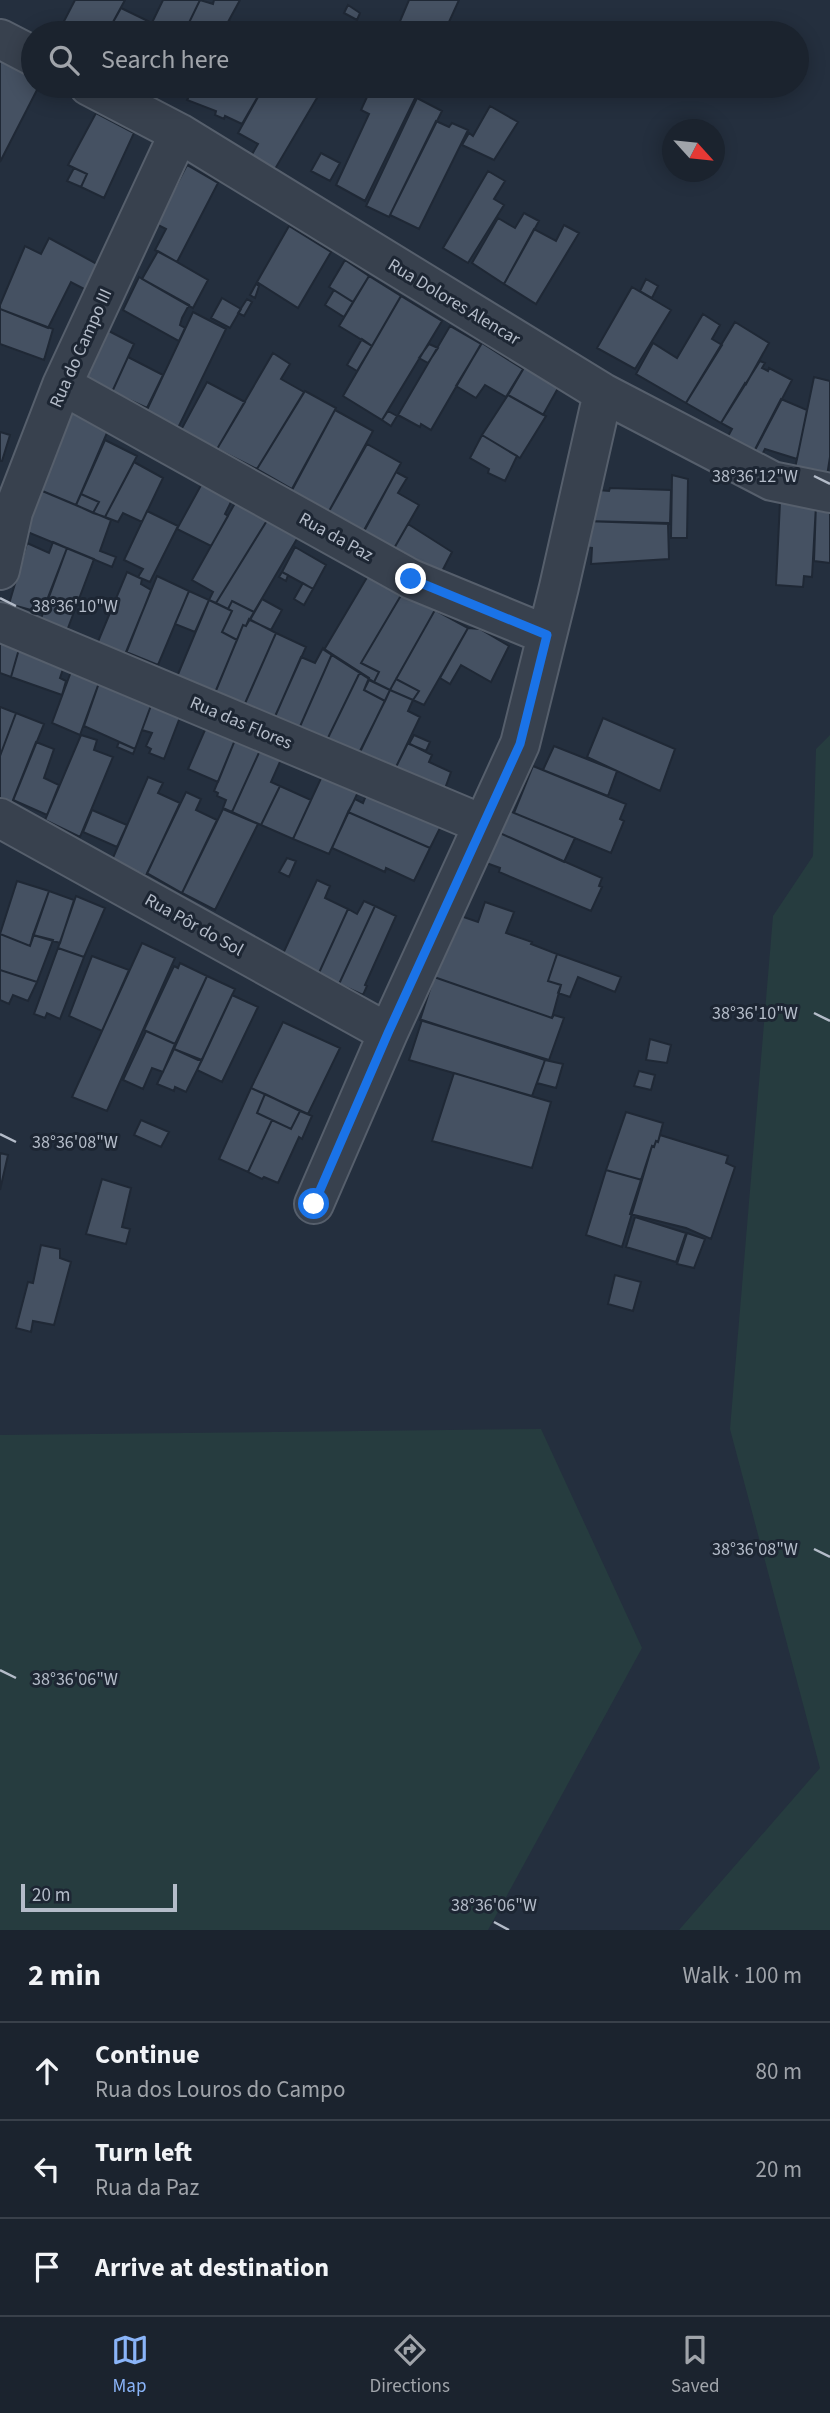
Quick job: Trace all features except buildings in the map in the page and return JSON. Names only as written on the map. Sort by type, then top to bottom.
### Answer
[{"type":"street","points":[[0,39],[21,50]]},
{"type":"street","name":"Rua Dolores Alencar","points":[[112,98],[179,134],[603,393],[772,481],[830,493]]},
{"type":"street","name":"Rua do Campo III","points":[[0,570],[13,512],[62,385],[179,134]]},
{"type":"street","name":"Rua da Paz","points":[[62,385],[411,579],[547,635]]},
{"type":"street","points":[[314,1204],[388,1033],[520,744],[603,393]]},
{"type":"street","name":"Rua das Flores","points":[[0,622],[482,824]]},
{"type":"street","name":"Rua Pôr do Sol","points":[[0,818],[388,1033]]},
{"type":"green space","points":[[830,735],[830,1930],[679,1930],[820,1768],[730,1429],[773,916],[813,856],[816,749]]},
{"type":"green space","points":[[541,1429],[642,1648],[488,1930],[0,1930],[0,1435]]},
{"type":"route","points":[[314,1204],[388,1033],[520,744],[547,635],[411,579]]}]
